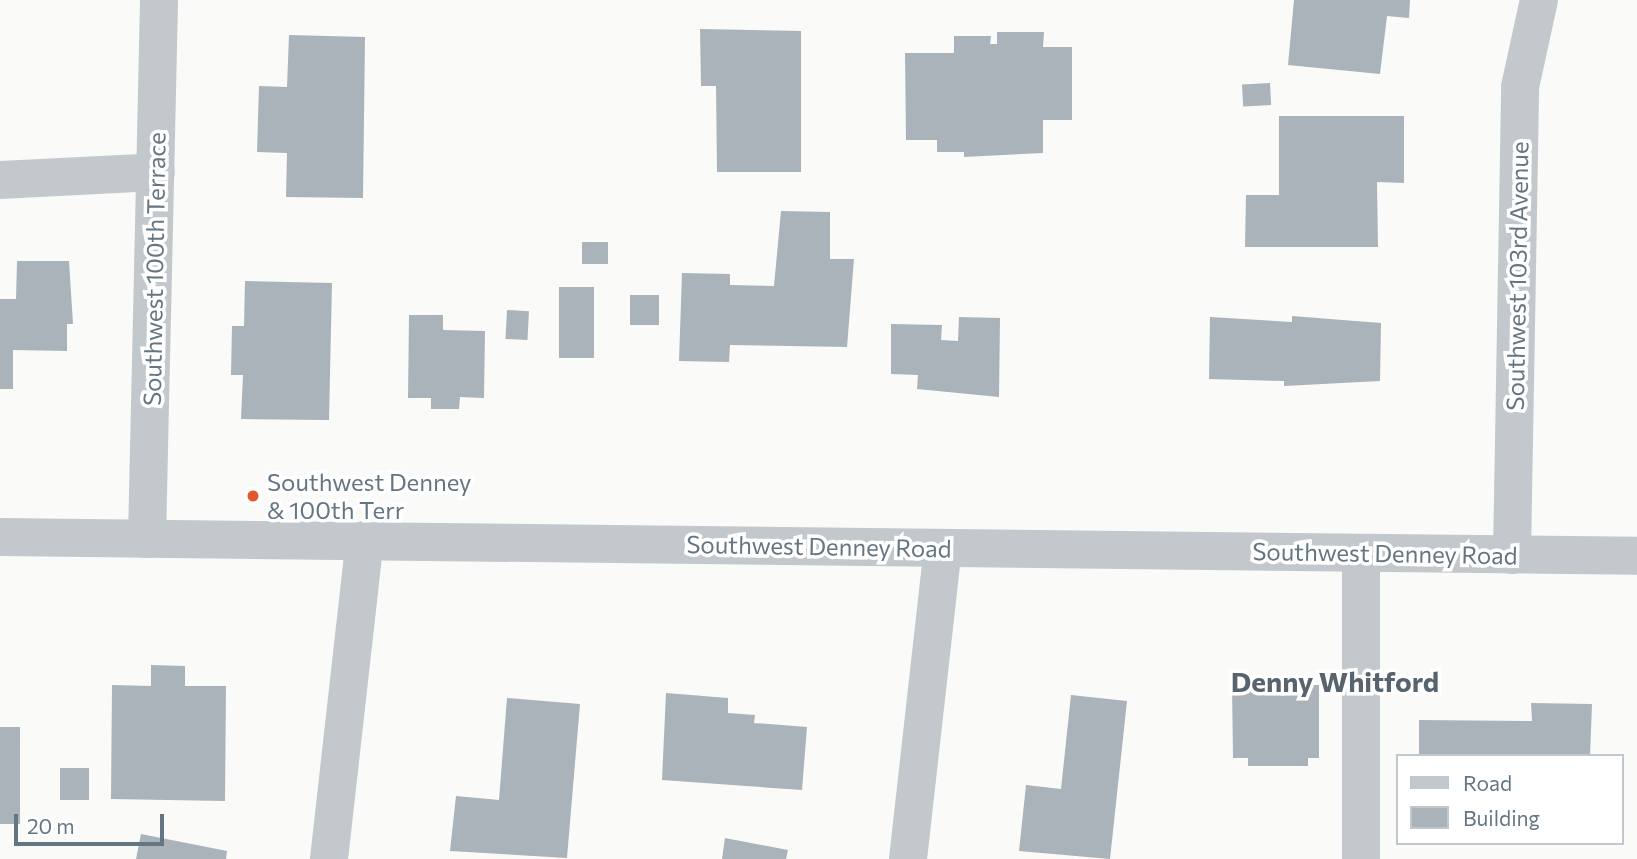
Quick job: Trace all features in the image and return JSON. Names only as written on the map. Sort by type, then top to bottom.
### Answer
[{"type":"street","name":"Southwest 100th Terrace","points":[[147,539],[159,0]]},
{"type":"street","name":"Southwest 103rd Avenue","points":[[1513,555],[1520,87],[1539,0]]},
{"type":"street","points":[[0,180],[156,172]]},
{"type":"street","name":"Southwest Denney Road","points":[[0,537],[1637,556]]},
{"type":"street","points":[[329,859],[365,540]]},
{"type":"street","points":[[908,859],[943,548]]},
{"type":"street","points":[[1361,554],[1361,859]]},
{"type":"building","points":[[1294,0],[1410,0],[1409,18],[1387,16],[1380,74],[1288,65]]},
{"type":"building","points":[[700,29],[801,31],[801,172],[717,172],[716,86],[701,86]]},
{"type":"building","points":[[997,32],[1044,32],[1043,47],[1072,47],[1072,120],[1043,120],[1043,153],[964,157],[964,152],[937,152],[937,140],[906,140],[905,53],[954,53],[954,36],[991,36],[990,44],[997,44]]},
{"type":"building","points":[[289,35],[365,37],[363,198],[286,197],[287,153],[257,152],[259,86],[287,87]]},
{"type":"building","points":[[1270,83],[1271,105],[1243,106],[1242,84]]},
{"type":"building","points":[[1279,116],[1404,116],[1404,183],[1377,182],[1378,247],[1245,247],[1246,195],[1279,195]]},
{"type":"building","points":[[781,211],[830,212],[830,259],[854,259],[847,347],[730,345],[729,362],[679,361],[682,273],[730,274],[730,285],[774,286]]},
{"type":"building","points":[[582,242],[608,242],[608,264],[582,264]]},
{"type":"building","points":[[17,261],[69,261],[73,324],[67,324],[67,351],[13,350],[13,389],[0,389],[0,299],[16,299]]},
{"type":"building","points":[[245,281],[332,283],[329,420],[241,419],[243,375],[231,375],[232,326],[244,326]]},
{"type":"building","points":[[559,287],[594,287],[594,358],[559,358]]},
{"type":"building","points":[[630,295],[659,295],[659,325],[630,325]]},
{"type":"building","points":[[507,310],[529,311],[527,340],[505,339]]},
{"type":"building","points":[[409,315],[443,315],[443,330],[485,331],[484,398],[460,397],[459,409],[431,409],[431,398],[408,398]]},
{"type":"building","points":[[1292,316],[1381,323],[1380,381],[1284,386],[1284,381],[1209,379],[1210,317],[1292,322]]},
{"type":"building","points":[[959,317],[1000,318],[999,397],[917,389],[918,375],[891,374],[891,324],[942,325],[941,340],[958,341]]},
{"type":"building","points":[[151,665],[185,666],[185,686],[226,686],[225,801],[111,799],[112,685],[151,686]]},
{"type":"building","points":[[1232,685],[1319,685],[1319,758],[1308,758],[1308,766],[1248,766],[1248,758],[1233,758]]},
{"type":"building","points":[[666,693],[728,698],[728,713],[755,715],[754,723],[807,727],[802,790],[662,780]]},
{"type":"building","points":[[1071,695],[1127,701],[1110,859],[1019,851],[1026,785],[1061,789]]},
{"type":"building","points":[[507,698],[580,704],[567,858],[450,851],[456,796],[499,800]]},
{"type":"building","points":[[1531,703],[1592,704],[1590,754],[1419,754],[1419,720],[1532,721]]},
{"type":"building","points":[[0,727],[20,727],[20,824],[0,824]]},
{"type":"building","points":[[60,768],[89,768],[89,800],[60,800]]},
{"type":"building","points":[[141,834],[227,851],[226,859],[136,859]]},
{"type":"building","points":[[725,838],[788,850],[786,859],[722,859]]},
{"type":"place","name":"Southwest Denney & 100th Terr","points":[[253,496]]},
{"type":"district","name":"Denny Whitford","points":[[1335,681]]}]
